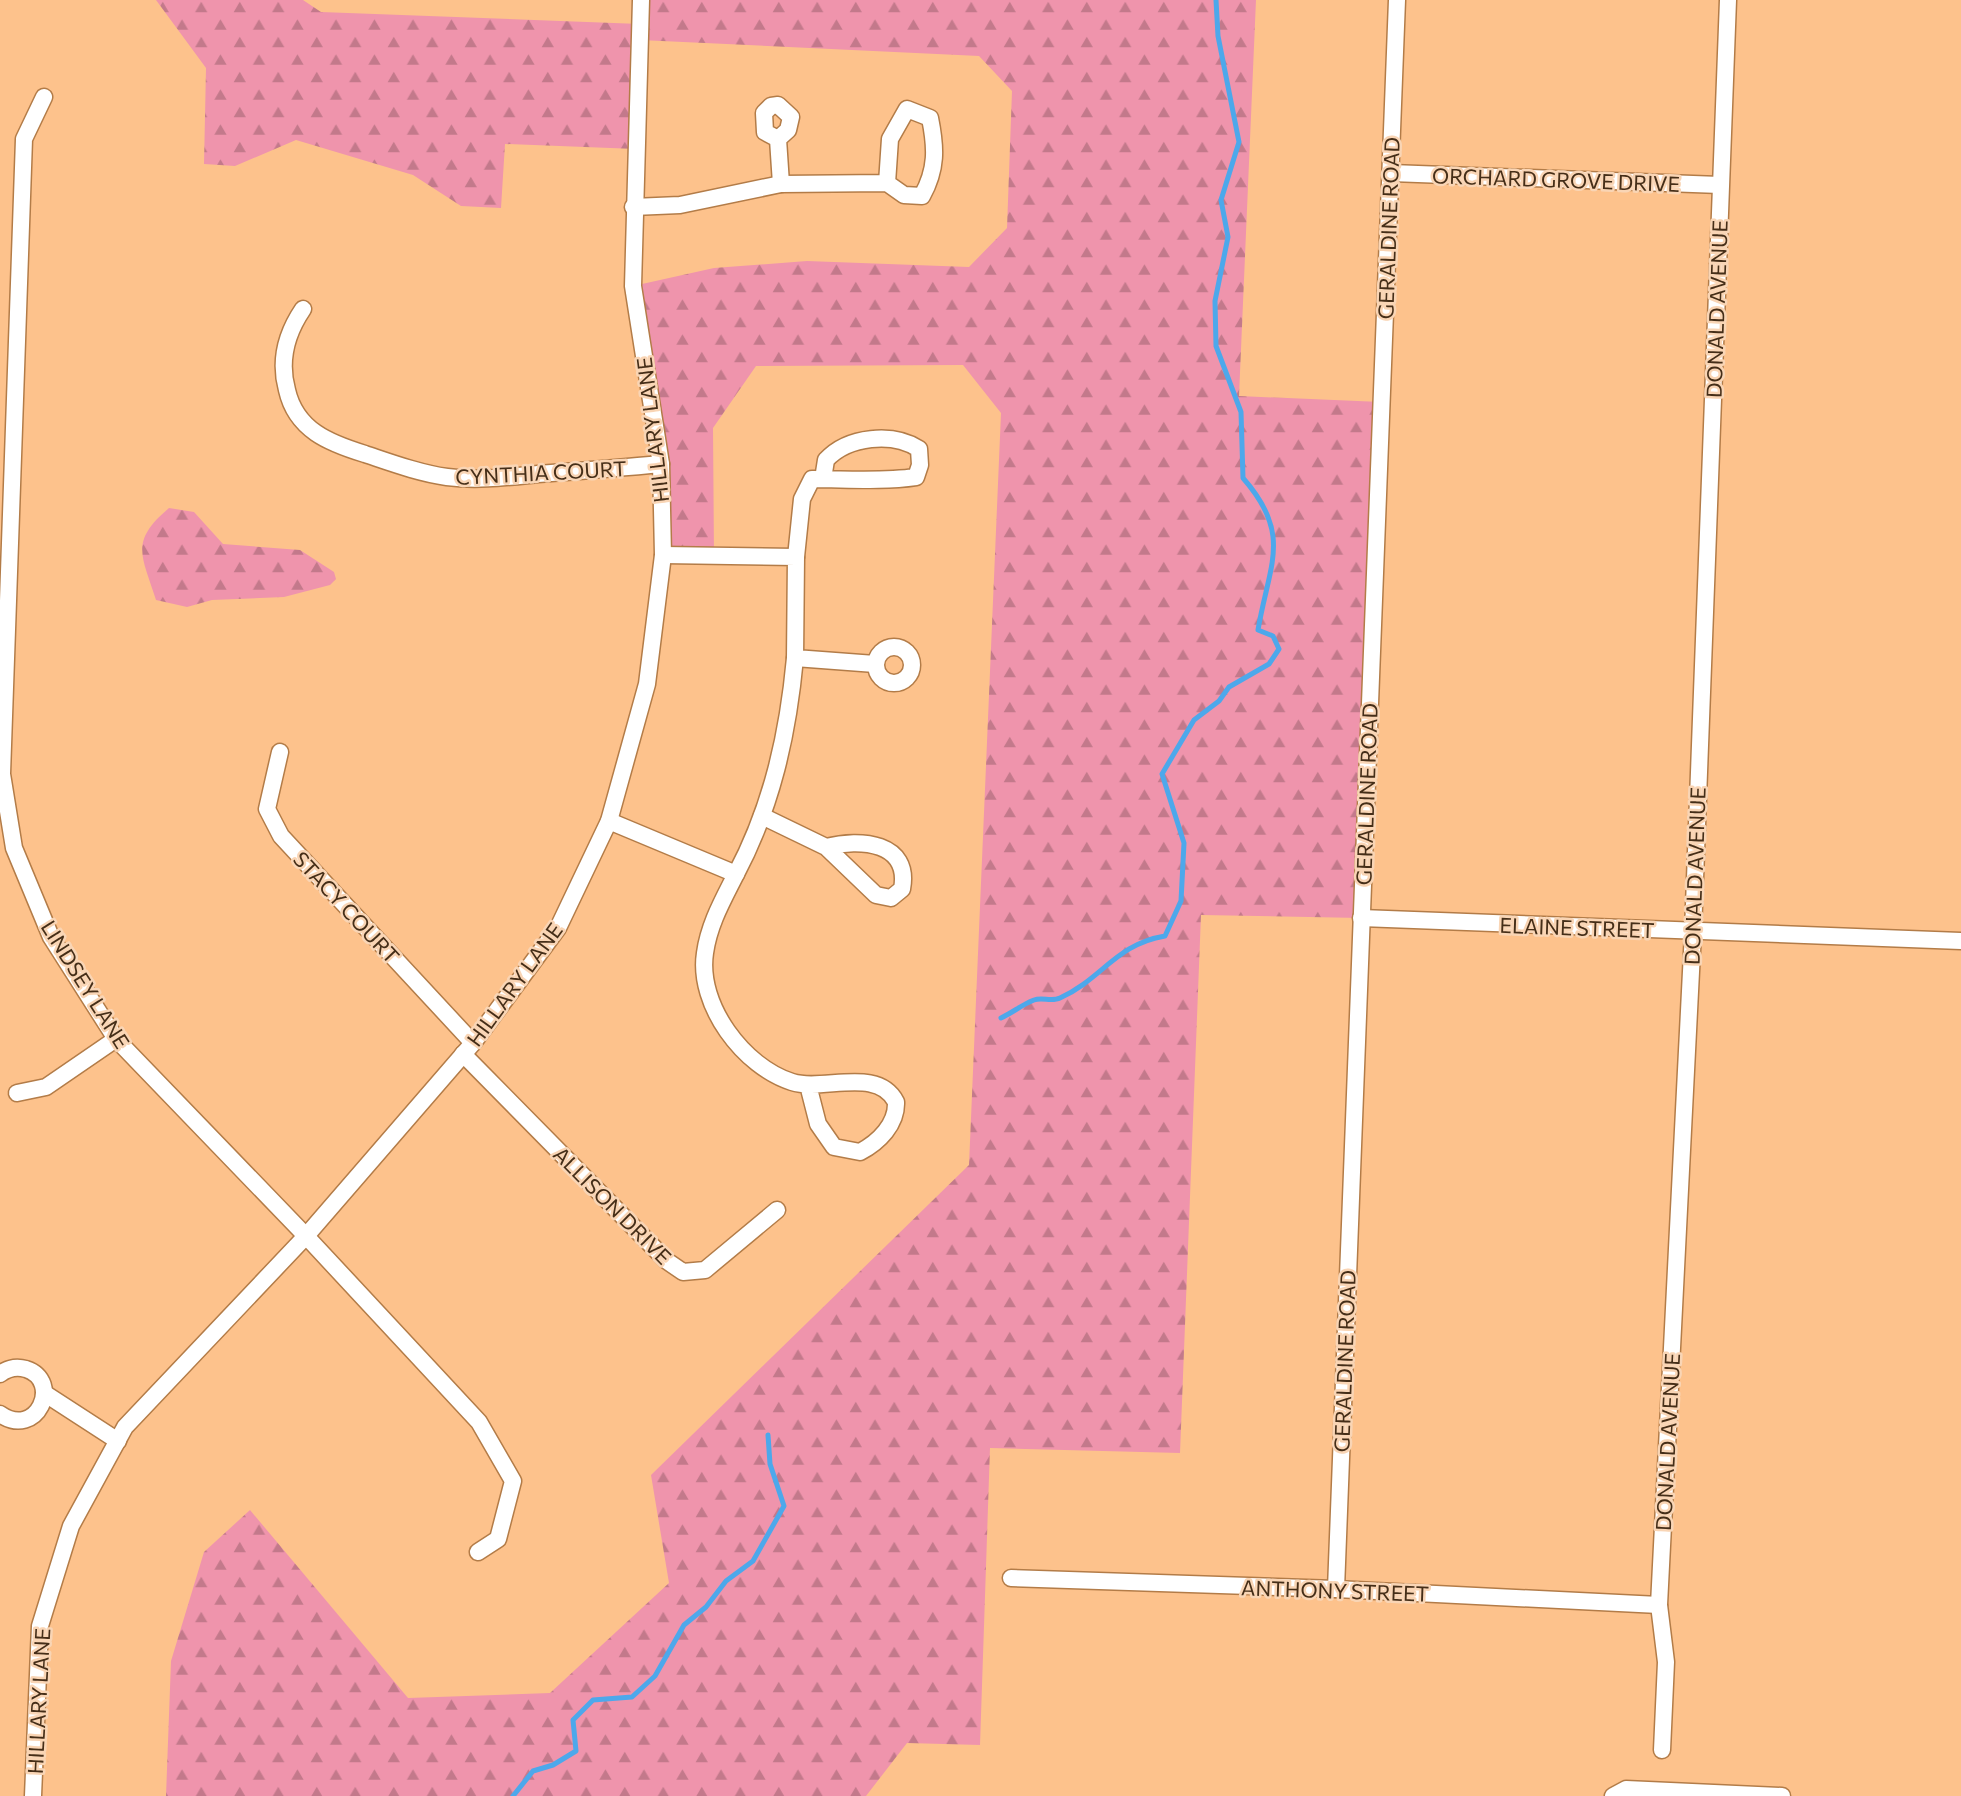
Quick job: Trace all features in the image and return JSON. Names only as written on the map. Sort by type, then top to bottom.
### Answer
[{"type":"street","name":"HILLARY LANE","points":[[33,1796],[40,1626],[71,1525],[125,1427],[306,1236],[468,1048],[558,928],[609,821],[647,684],[663,555],[661,464],[633,286],[633,207],[641,0]]},
{"type":"street","name":"GERALDINE ROAD","points":[[1336,1589],[1397,0]]},
{"type":"street","name":"DONALD AVENUE","points":[[1662,1750],[1666,1662],[1659,1605],[1693,932],[1728,0]]},
{"type":"street","name":"LINDSEY LANE","points":[[44,97],[24,139],[2,774],[14,848],[51,937],[116,1039],[306,1236],[479,1422],[513,1481],[498,1539],[478,1552]]},
{"type":"street","points":[[633,207],[680,205],[781,184],[887,183],[904,195],[922,196],[930,182],[937,151],[930,118],[907,109],[890,139],[887,183]]},
{"type":"street","points":[[778,139],[781,184]]},
{"type":"street","name":"ORCHARD GROVE DRIVE","points":[[1391,173],[1720,185]]},
{"type":"street","name":"CYNTHIA COURT","points":[[303,309],[292,325],[286,345],[285,383],[289,401],[299,416],[324,440],[426,474],[468,479],[661,464]]},
{"type":"street","points":[[808,1085],[818,1124],[834,1147],[860,1152],[876,1141],[894,1121],[896,1102],[884,1088],[853,1083],[808,1085],[791,1082],[738,1048],[715,1008],[704,956],[710,924],[762,816],[782,750],[795,659],[796,556],[802,499],[812,479],[823,479],[916,477],[920,466],[919,449],[902,441],[865,440],[850,443],[826,460],[823,479]]},
{"type":"street","points":[[663,555],[796,556]]},
{"type":"street","points":[[795,659],[875,664]]},
{"type":"street","name":"STACY COURT","points":[[280,752],[267,808],[281,836],[468,1048]]},
{"type":"street","points":[[762,816],[826,847],[876,895],[891,898],[902,888],[904,869],[901,860],[883,849],[851,842],[826,847]]},
{"type":"street","points":[[609,821],[736,874]]},
{"type":"street","name":"ELAINE STREET","points":[[1361,918],[1961,941]]},
{"type":"street","points":[[17,1093],[46,1087],[116,1039]]},
{"type":"street","name":"ALLISON DRIVE","points":[[468,1048],[667,1261],[684,1272],[705,1270],[777,1210]]},
{"type":"street","points":[[0,1374],[17,1367],[30,1370],[40,1380],[44,1392],[40,1409],[32,1417],[16,1420],[0,1414]]},
{"type":"street","points":[[44,1392],[118,1441]]},
{"type":"street","name":"ANTHONY STREET","points":[[1012,1578],[1336,1589],[1659,1605]]},
{"type":"street","points":[[1613,1796],[1626,1789],[1782,1796]]},
{"type":"green space","points":[[156,0],[303,0],[321,12],[640,24],[641,0],[1256,0],[1239,396],[1381,402],[1361,918],[1201,915],[1180,1453],[990,1448],[980,1745],[907,1743],[866,1796],[166,1796],[171,1661],[204,1552],[250,1510],[408,1698],[550,1693],[669,1583],[651,1475],[969,1165],[1001,413],[963,365],[756,366],[713,428],[714,555],[663,555],[661,464],[633,286],[714,268],[807,261],[969,267],[1007,228],[1012,91],[979,56],[640,40],[636,149],[505,144],[501,208],[461,206],[413,175],[296,140],[235,166],[204,164],[206,68]]},
{"type":"green space","points":[[169,508],[194,512],[223,544],[300,550],[334,572],[336,579],[330,585],[284,597],[212,600],[187,607],[156,600],[142,550],[148,530]]},
{"type":"waterway","points":[[1001,1018],[1034,1000],[1060,998],[1134,946],[1165,936],[1181,901],[1184,843],[1162,774],[1194,720],[1219,701],[1229,687],[1269,664],[1279,649],[1273,636],[1258,630],[1271,568],[1273,534],[1258,498],[1243,478],[1241,412],[1216,346],[1215,301],[1228,237],[1221,200],[1239,142],[1218,36],[1216,0]]},
{"type":"waterway","points":[[513,1796],[533,1771],[553,1765],[576,1751],[573,1720],[593,1700],[632,1697],[655,1676],[684,1625],[706,1607],[726,1581],[753,1561],[784,1506],[770,1464],[768,1435]]}]
